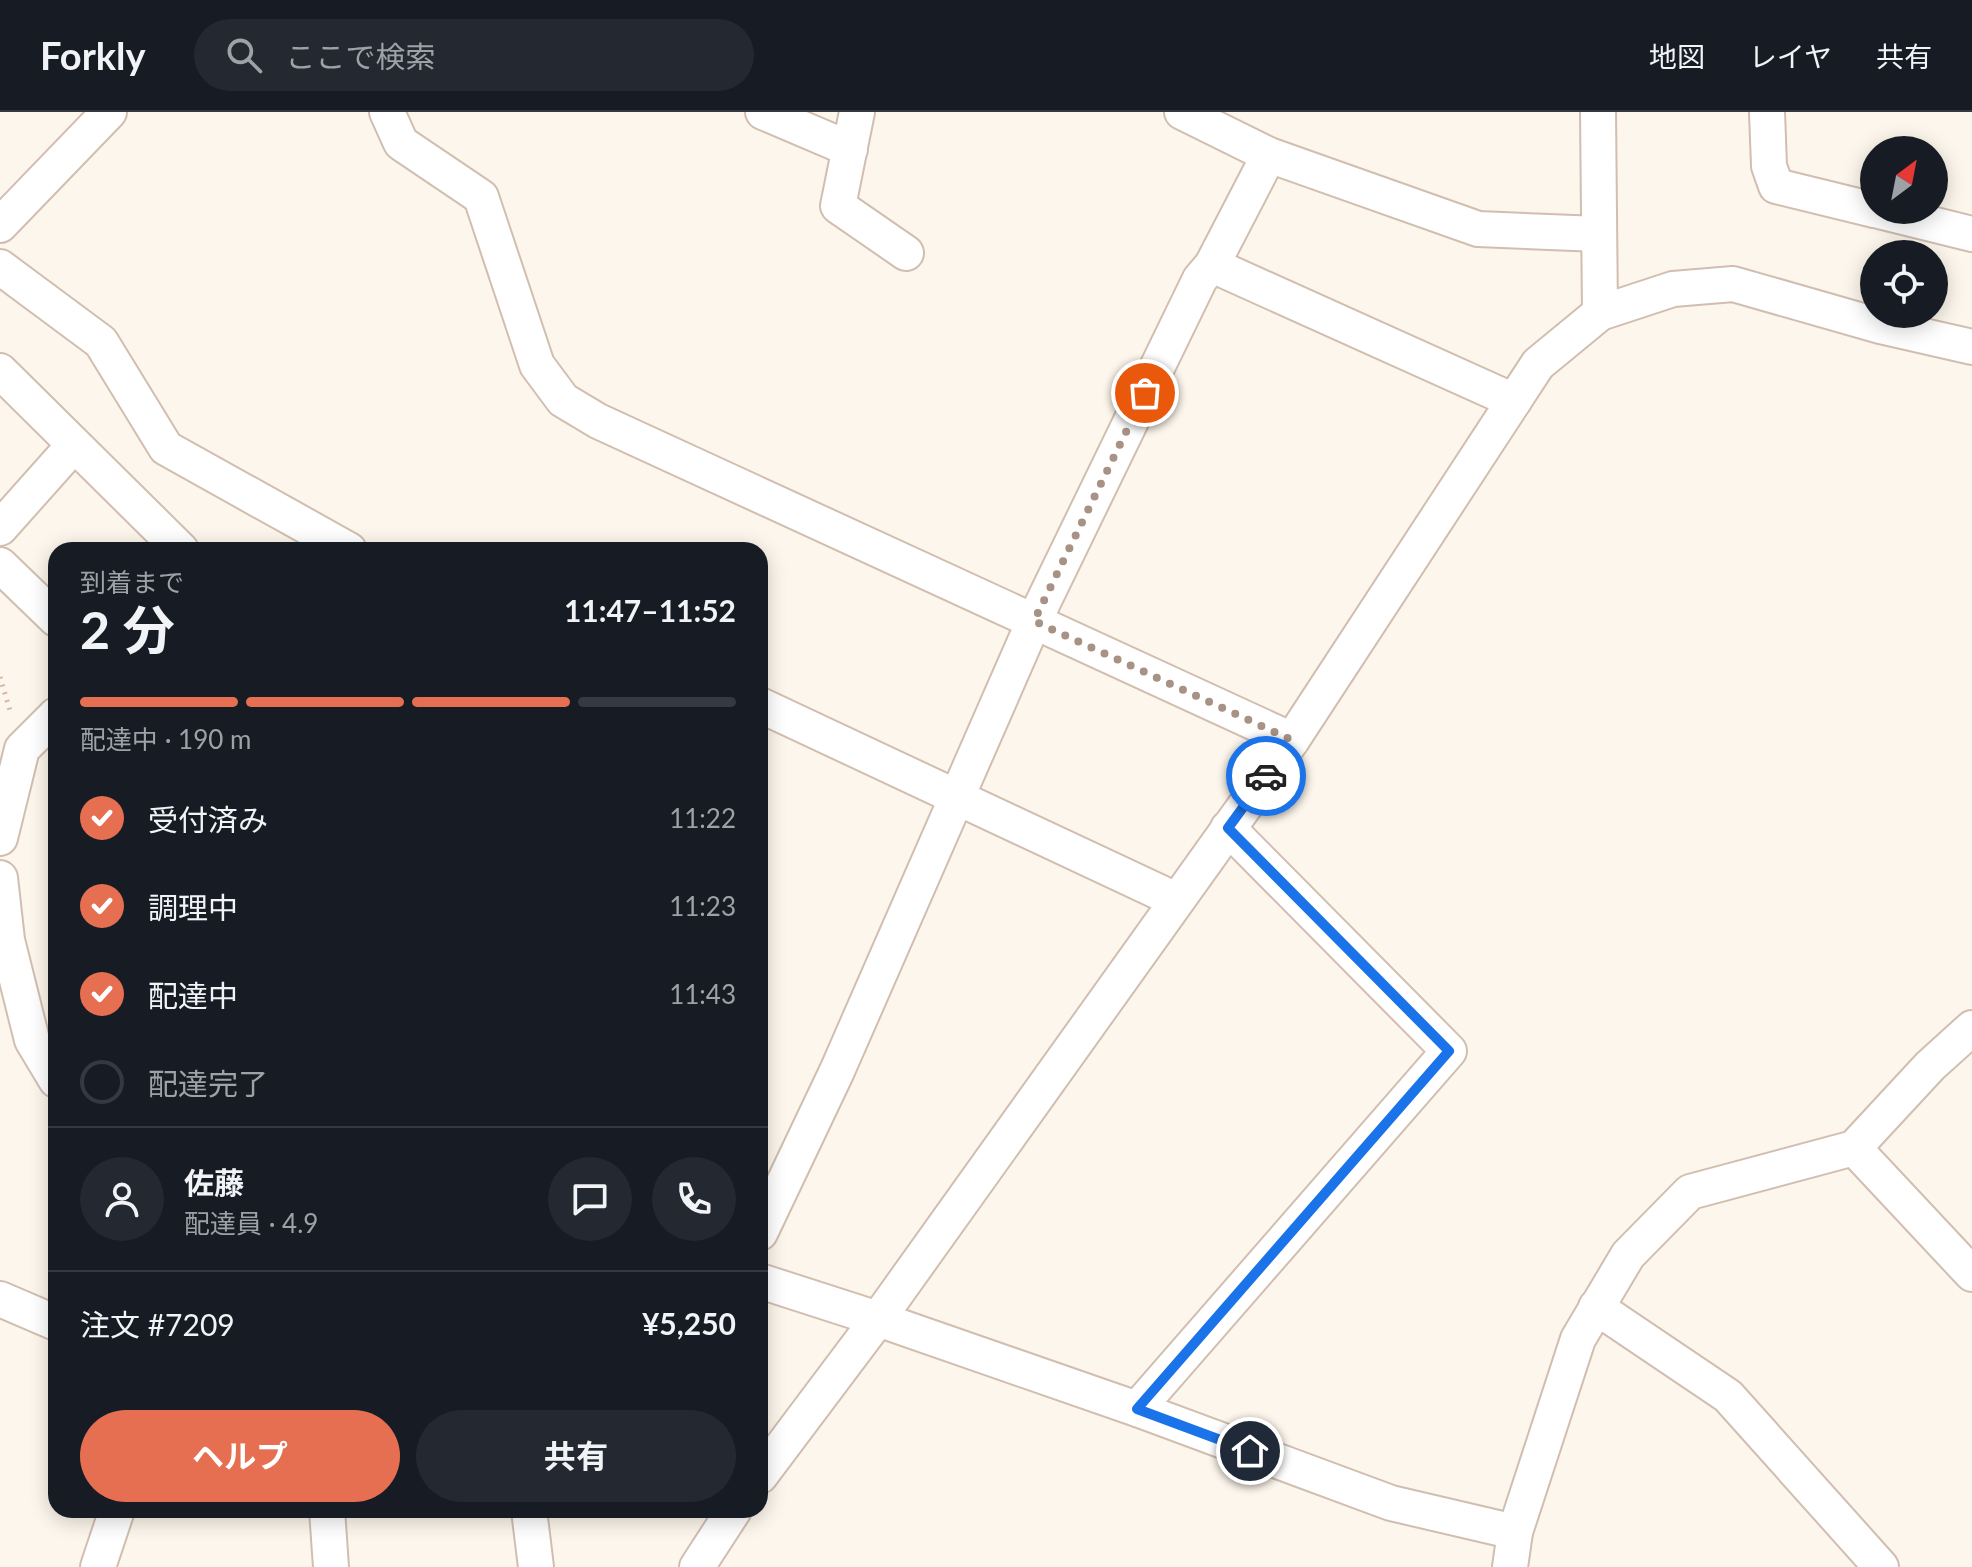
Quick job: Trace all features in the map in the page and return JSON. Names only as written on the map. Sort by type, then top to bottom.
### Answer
[{"type":"street","points":[[0,225],[109,112]]},
{"type":"street","points":[[387,112],[401,143],[481,197],[537,365],[563,400],[598,421],[1292,740]]},
{"type":"street","points":[[763,112],[850,149]]},
{"type":"street","points":[[857,112],[838,206],[906,253]]},
{"type":"street","points":[[1182,112],[1269,155],[1478,229],[1599,234]]},
{"type":"street","points":[[1598,112],[1600,313]]},
{"type":"street","points":[[1767,112],[1769,166],[1776,186],[1860,207]]},
{"type":"street","points":[[768,1216],[837,1071],[1034,621],[1200,279],[1212,265],[1269,155]]},
{"type":"street","points":[[1931,224],[1972,234]]},
{"type":"street","points":[[1212,265],[1514,401]]},
{"type":"street","points":[[0,267],[101,342],[166,448],[335,542]]},
{"type":"street","points":[[768,1465],[878,1319],[1292,740],[1538,364],[1600,313],[1673,289],[1733,284],[1880,326],[1972,347]]},
{"type":"street","points":[[0,371],[173,542]]},
{"type":"street","points":[[0,528],[74,445]]},
{"type":"street","points":[[0,565],[48,611]]},
{"type":"street","points":[[768,709],[1176,900]]},
{"type":"street","points":[[0,838],[22,749],[48,723]]},
{"type":"street","points":[[1137,1409],[1449,1051],[1228,828]]},
{"type":"street","points":[[0,878],[7,940],[32,1040],[48,1067]]},
{"type":"street","points":[[1510,1567],[1515,1532],[1578,1339],[1628,1255],[1690,1192],[1854,1148],[1930,1066],[1972,1028]]},
{"type":"street","points":[[1854,1148],[1972,1274]]},
{"type":"street","points":[[768,1284],[1137,1409],[1391,1503],[1515,1532]]},
{"type":"street","points":[[0,1299],[48,1320]]},
{"type":"street","points":[[1596,1307],[1728,1396],[1881,1567]]},
{"type":"street","points":[[98,1567],[114,1518]]},
{"type":"street","points":[[328,1518],[331,1567]]},
{"type":"street","points":[[530,1518],[536,1567]]},
{"type":"street","points":[[697,1567],[729,1518]]},
{"type":"way so far","points":[[1145,393],[1034,621],[1292,740],[1266,776]]},
{"type":"route","points":[[1250,1451],[1137,1409],[1449,1051],[1228,828],[1266,776]]}]
